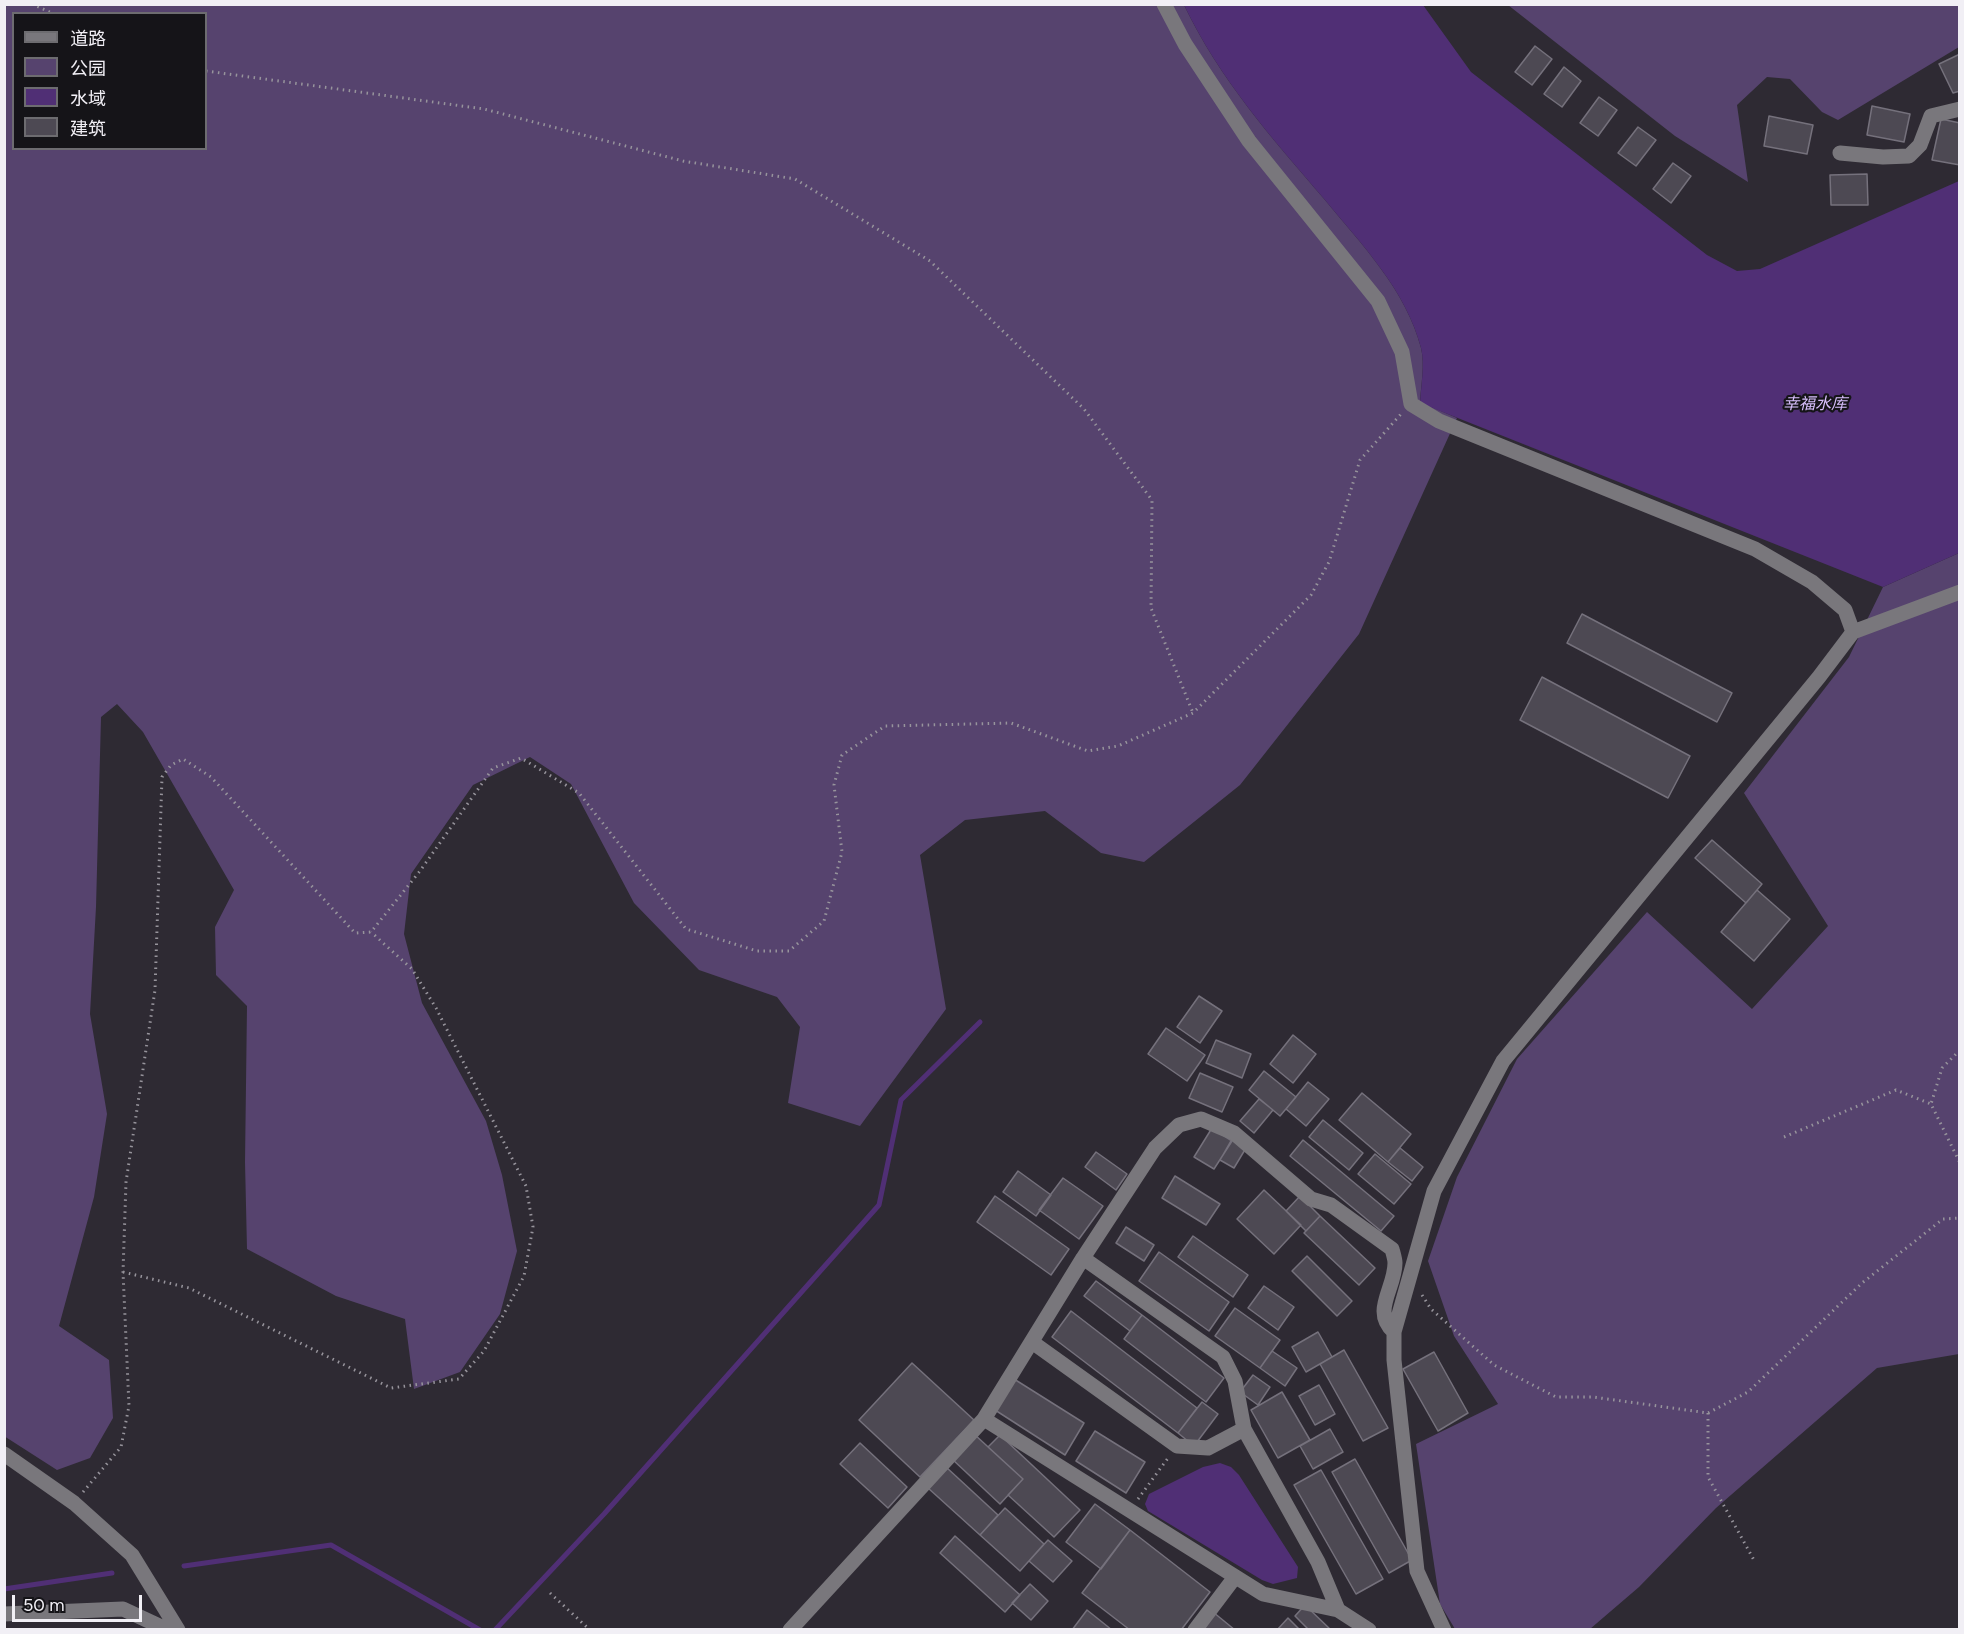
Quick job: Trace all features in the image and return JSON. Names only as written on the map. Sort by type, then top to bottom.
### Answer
[{"type":"street","points":[[1164,4],[1185,44],[1248,141],[1378,301],[1402,352],[1411,404],[1439,421],[1755,549],[1812,582],[1845,610],[1853,632]]},
{"type":"street","points":[[1840,153],[1883,157],[1909,156],[1920,145],[1931,116],[1959,109]]},
{"type":"street","points":[[1444,1629],[1417,1571],[1405,1482],[1394,1332],[1434,1191],[1503,1061],[1819,677],[1853,632],[1959,592]]},
{"type":"street","points":[[790,1629],[984,1419],[1083,1258],[1155,1148],[1179,1125],[1201,1119],[1234,1133],[1311,1199],[1331,1205],[1392,1249],[1395,1263],[1383,1313],[1387,1326],[1394,1332]]},
{"type":"street","points":[[1083,1258],[1223,1357],[1235,1381],[1244,1429],[1318,1562],[1338,1610]]},
{"type":"street","points":[[1032,1342],[1177,1446],[1208,1448],[1244,1429]]},
{"type":"street","points":[[984,1419],[1263,1594],[1338,1610],[1369,1629]]},
{"type":"street","points":[[4,1454],[74,1503],[132,1555],[178,1629]]},
{"type":"street","points":[[1195,1629],[1235,1576]]},
{"type":"street","points":[[4,1614],[123,1609],[168,1629]]},
{"type":"path","points":[[32,4],[50,12]]},
{"type":"path","points":[[207,71],[484,109],[683,161],[795,178],[930,261],[1084,409],[1152,500],[1151,608],[1193,713]]},
{"type":"path","points":[[371,932],[420,871],[493,768],[522,758],[579,793],[686,929],[757,951],[789,951],[824,921],[842,852],[834,785],[842,755],[885,726],[1011,723],[1088,751],[1118,746],[1193,713],[1311,595],[1329,562],[1360,460],[1411,404]]},
{"type":"path","points":[[74,1503],[121,1447],[129,1406],[123,1272],[126,1182],[155,990],[162,777],[171,765],[183,759],[211,777],[355,933],[371,932],[412,969],[436,1008],[526,1186],[533,1227],[524,1276],[484,1351],[459,1379],[391,1388],[189,1288],[123,1272]]},
{"type":"path","points":[[1959,1050],[1942,1068],[1931,1104],[1959,1163]]},
{"type":"path","points":[[1784,1137],[1896,1090],[1931,1104]]},
{"type":"path","points":[[1410,1276],[1431,1309],[1494,1365],[1556,1397],[1593,1397],[1708,1413],[1748,1392],[1862,1283],[1943,1219],[1959,1218]]},
{"type":"path","points":[[1708,1413],[1708,1477],[1755,1562]]},
{"type":"path","points":[[1129,1510],[1177,1446]]},
{"type":"path","points":[[550,1593],[590,1629]]},
{"type":"green space","points":[[4,5],[1184,5],[1230,83],[1285,154],[1368,251],[1394,288],[1414,327],[1421,348],[1423,368],[1420,402],[1457,418],[1359,634],[1240,785],[1144,862],[1101,853],[1045,811],[965,820],[920,855],[946,1009],[860,1126],[788,1103],[800,1027],[777,997],[699,970],[634,903],[571,784],[530,757],[473,785],[411,874],[404,934],[422,1003],[486,1121],[502,1175],[517,1251],[500,1314],[460,1372],[414,1389],[405,1319],[336,1296],[247,1249],[245,1162],[247,1006],[216,975],[215,927],[234,890],[143,732],[117,704],[101,717],[96,907],[90,1014],[107,1114],[94,1197],[59,1326],[109,1360],[113,1418],[90,1458],[57,1470],[4,1436]]},
{"type":"green space","points":[[1508,5],[1959,5],[1959,47],[1838,120],[1822,112],[1790,79],[1767,77],[1737,105],[1748,182],[1675,136]]},
{"type":"green space","points":[[1959,553],[1959,1354],[1877,1368],[1716,1508],[1639,1587],[1590,1629],[1455,1629],[1440,1604],[1416,1444],[1498,1404],[1454,1336],[1428,1261],[1457,1177],[1517,1059],[1647,912],[1752,1009],[1828,926],[1744,793],[1849,657],[1883,587]]},
{"type":"water","name":"幸福水库","points":[[1184,5],[1423,5],[1471,72],[1707,255],[1737,271],[1760,269],[1959,181],[1959,553],[1883,587],[1420,403],[1423,368],[1421,348],[1405,307],[1394,288],[1368,251],[1285,154],[1230,83]]},
{"type":"water","points":[[1220,1463],[1231,1467],[1239,1475],[1298,1567],[1297,1578],[1273,1584],[1262,1580],[1148,1511],[1145,1504],[1149,1494],[1203,1467]]},
{"type":"building","points":[[1535,46],[1552,59],[1532,85],[1515,72]]},
{"type":"building","points":[[1960,54],[1960,91],[1953,93],[1939,64]]},
{"type":"building","points":[[1564,67],[1581,81],[1562,107],[1544,94]]},
{"type":"building","points":[[1599,97],[1617,110],[1598,136],[1580,123]]},
{"type":"building","points":[[1872,106],[1910,114],[1904,142],[1867,135]]},
{"type":"building","points":[[1769,116],[1813,125],[1807,154],[1764,146]]},
{"type":"building","points":[[1941,119],[1960,123],[1960,165],[1932,160]]},
{"type":"building","points":[[1638,127],[1656,140],[1636,166],[1618,153]]},
{"type":"building","points":[[1673,163],[1691,176],[1671,203],[1653,189]]},
{"type":"building","points":[[1867,174],[1868,205],[1831,205],[1830,175]]},
{"type":"building","points":[[1582,614],[1732,693],[1717,722],[1567,643]]},
{"type":"building","points":[[1542,677],[1690,756],[1668,798],[1520,720]]},
{"type":"building","points":[[1712,840],[1762,884],[1746,903],[1695,858]]},
{"type":"building","points":[[1757,890],[1790,919],[1754,961],[1721,932]]},
{"type":"building","points":[[1199,996],[1222,1011],[1200,1043],[1177,1027]]},
{"type":"building","points":[[1166,1028],[1205,1055],[1187,1081],[1148,1054]]},
{"type":"building","points":[[1293,1035],[1316,1054],[1293,1083],[1270,1064]]},
{"type":"building","points":[[1216,1040],[1251,1054],[1242,1078],[1206,1063]]},
{"type":"building","points":[[1264,1071],[1296,1097],[1280,1116],[1249,1090]]},
{"type":"building","points":[[1200,1073],[1233,1087],[1222,1112],[1189,1098]]},
{"type":"building","points":[[1308,1082],[1329,1099],[1306,1126],[1286,1109]]},
{"type":"building","points":[[1362,1093],[1411,1134],[1388,1162],[1339,1120]]},
{"type":"building","points":[[1259,1099],[1273,1110],[1254,1133],[1240,1121]]},
{"type":"building","points":[[1323,1120],[1363,1153],[1349,1170],[1309,1137]]},
{"type":"building","points":[[1212,1128],[1232,1141],[1214,1169],[1194,1157]]},
{"type":"building","points":[[1232,1139],[1246,1148],[1234,1168],[1220,1160]]},
{"type":"building","points":[[1303,1140],[1394,1216],[1381,1231],[1290,1156]]},
{"type":"building","points":[[1400,1148],[1423,1167],[1412,1181],[1388,1162]]},
{"type":"building","points":[[1096,1152],[1127,1174],[1116,1190],[1085,1167]]},
{"type":"building","points":[[1375,1154],[1411,1184],[1394,1204],[1358,1174]]},
{"type":"building","points":[[1018,1171],[1051,1195],[1036,1216],[1003,1192]]},
{"type":"building","points":[[1175,1176],[1220,1204],[1206,1225],[1162,1198]]},
{"type":"building","points":[[1063,1178],[1103,1206],[1079,1239],[1039,1210]]},
{"type":"building","points":[[1264,1190],[1301,1225],[1274,1254],[1237,1219]]},
{"type":"building","points":[[995,1196],[1069,1249],[1051,1275],[977,1222]]},
{"type":"building","points":[[1300,1196],[1320,1216],[1306,1231],[1286,1211]]},
{"type":"building","points":[[1320,1216],[1375,1268],[1359,1285],[1304,1233]]},
{"type":"building","points":[[1126,1227],[1154,1245],[1144,1261],[1116,1243]]},
{"type":"building","points":[[1193,1236],[1248,1275],[1233,1297],[1178,1257]]},
{"type":"building","points":[[1159,1252],[1229,1302],[1209,1331],[1139,1281]]},
{"type":"building","points":[[1307,1256],[1352,1301],[1337,1316],[1292,1271]]},
{"type":"building","points":[[1096,1281],[1142,1315],[1130,1331],[1084,1296]]},
{"type":"building","points":[[1264,1286],[1294,1307],[1278,1330],[1248,1308]]},
{"type":"building","points":[[1235,1308],[1280,1340],[1260,1368],[1215,1336]]},
{"type":"building","points":[[1071,1311],[1197,1408],[1178,1433],[1052,1337]]},
{"type":"building","points":[[1142,1315],[1224,1378],[1206,1402],[1124,1339]]},
{"type":"building","points":[[1318,1332],[1332,1357],[1306,1372],[1292,1347]]},
{"type":"building","points":[[1344,1350],[1388,1428],[1363,1441],[1320,1364]]},
{"type":"building","points":[[1272,1351],[1297,1368],[1285,1386],[1260,1368]]},
{"type":"building","points":[[1434,1352],[1468,1413],[1438,1431],[1403,1369]]},
{"type":"building","points":[[912,1363],[974,1420],[920,1477],[859,1420]]},
{"type":"building","points":[[1253,1375],[1270,1387],[1258,1405],[1240,1392]]},
{"type":"building","points":[[1014,1379],[1084,1423],[1065,1455],[995,1410]]},
{"type":"building","points":[[1319,1385],[1335,1414],[1315,1425],[1299,1396]]},
{"type":"building","points":[[1282,1392],[1310,1440],[1278,1458],[1251,1410]]},
{"type":"building","points":[[1202,1402],[1218,1414],[1194,1446],[1178,1433]]},
{"type":"building","points":[[1330,1429],[1343,1452],[1313,1469],[1300,1446]]},
{"type":"building","points":[[1095,1431],[1145,1462],[1126,1493],[1076,1461]]},
{"type":"building","points":[[974,1434],[1023,1479],[1000,1504],[952,1459]]},
{"type":"building","points":[[1000,1435],[1080,1510],[1054,1537],[1008,1495],[1023,1479],[988,1447]]},
{"type":"building","points":[[860,1443],[907,1487],[888,1508],[840,1464]]},
{"type":"building","points":[[1355,1459],[1412,1560],[1389,1573],[1332,1472]]},
{"type":"building","points":[[946,1467],[998,1515],[980,1535],[928,1488]]},
{"type":"building","points":[[1321,1470],[1383,1579],[1356,1594],[1294,1485]]},
{"type":"building","points":[[1095,1504],[1130,1530],[1101,1569],[1066,1542]]},
{"type":"building","points":[[1005,1508],[1044,1544],[1020,1571],[980,1535]]},
{"type":"building","points":[[1130,1530],[1210,1592],[1181,1630],[1130,1630],[1082,1593]]},
{"type":"building","points":[[955,1536],[1020,1595],[1005,1612],[940,1553]]},
{"type":"building","points":[[1048,1540],[1072,1561],[1053,1582],[1029,1561]]},
{"type":"building","points":[[1030,1584],[1048,1601],[1031,1620],[1012,1603]]},
{"type":"building","points":[[1305,1605],[1331,1630],[1309,1630],[1295,1616]]},
{"type":"building","points":[[1087,1610],[1112,1630],[1072,1630]]},
{"type":"building","points":[[1213,1612],[1235,1630],[1200,1630]]},
{"type":"building","points":[[1288,1618],[1300,1630],[1277,1630]]},
{"type":"waterway","points":[[495,1630],[604,1514],[879,1205],[901,1100],[980,1022]]},
{"type":"waterway","points":[[184,1566],[331,1545],[480,1630]]},
{"type":"waterway","points":[[4,1589],[112,1573]]}]
